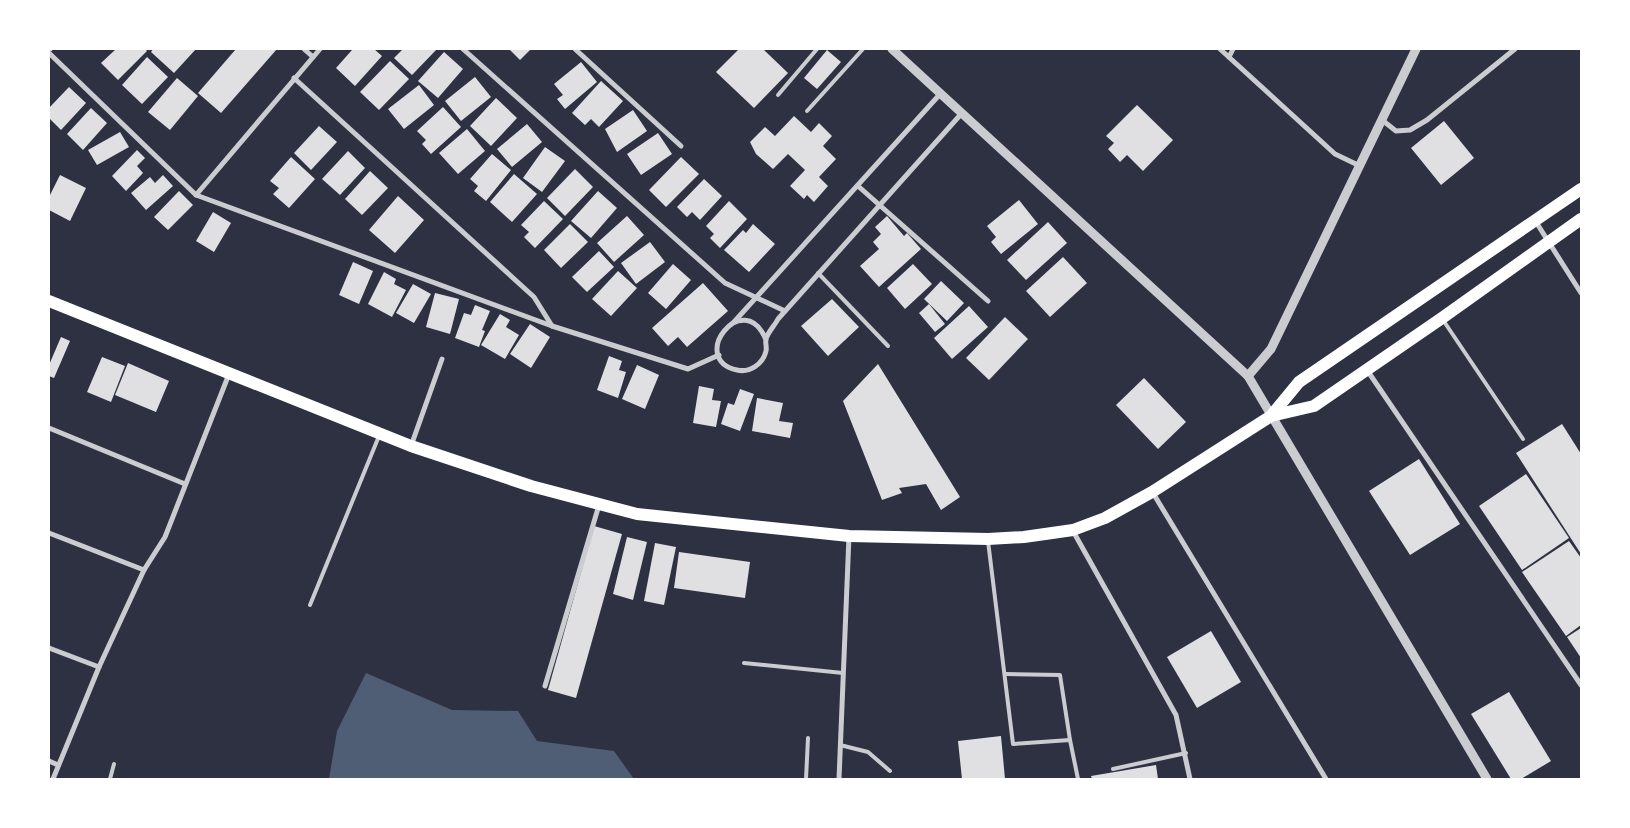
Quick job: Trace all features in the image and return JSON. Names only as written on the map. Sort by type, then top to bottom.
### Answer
[{"type":"main road","points":[[49,301],[411,446],[531,486],[637,514],[849,536],[988,539],[1024,537],[1073,530],[1105,518],[1152,492],[1271,416],[1299,382],[1581,189]]},
{"type":"main road","points":[[1271,416],[1314,406],[1550,243],[1581,218]]},
{"type":"street","points":[[304,49],[313,57]]},
{"type":"street","points":[[196,195],[320,49]]},
{"type":"street","points":[[463,49],[725,283],[785,311]]},
{"type":"street","points":[[575,49],[681,146]]},
{"type":"street","points":[[892,49],[1248,376],[1487,779]]},
{"type":"street","points":[[1220,49],[1335,154],[1361,167]]},
{"type":"street","points":[[1229,57],[1233,49]]},
{"type":"street","points":[[1248,376],[1271,349],[1361,167],[1416,49]]},
{"type":"street","points":[[1382,120],[1396,131],[1410,130],[1427,120],[1515,49]]},
{"type":"street","points":[[49,50],[196,195],[552,326],[688,369],[719,355]]},
{"type":"street","points":[[294,78],[534,297],[552,326]]},
{"type":"street","points":[[941,93],[757,297],[733,323],[721,332],[718,340],[719,355],[729,367],[746,371],[760,363],[764,356],[766,340],[785,311],[962,113]]},
{"type":"street","points":[[858,186],[988,301]]},
{"type":"street","points":[[1535,221],[1581,293]]},
{"type":"street","points":[[733,323],[747,322],[753,324],[759,328],[766,340]]},
{"type":"street","points":[[411,446],[442,359]]},
{"type":"street","points":[[1367,370],[1581,685]]},
{"type":"street","points":[[53,779],[99,667],[144,570],[165,537],[229,373]]},
{"type":"street","points":[[49,428],[185,484]]},
{"type":"street","points":[[1152,492],[1326,779]]},
{"type":"street","points":[[545,686],[599,504]]},
{"type":"street","points":[[1073,530],[1176,716],[1186,753],[1190,779]]},
{"type":"street","points":[[49,534],[144,570]]},
{"type":"street","points":[[839,779],[849,536]]},
{"type":"street","points":[[49,648],[99,667]]},
{"type":"street","points":[[49,761],[58,765]]},
{"type":"lane","points":[[778,95],[817,49]]},
{"type":"lane","points":[[807,111],[863,49]]},
{"type":"lane","points":[[818,273],[888,346]]},
{"type":"lane","points":[[1442,318],[1523,439]]},
{"type":"lane","points":[[310,605],[380,433]]},
{"type":"lane","points":[[988,539],[1013,744],[1070,740]]},
{"type":"lane","points":[[744,663],[843,673]]},
{"type":"lane","points":[[1005,674],[1060,674],[1078,779]]},
{"type":"lane","points":[[806,779],[808,738]]},
{"type":"lane","points":[[840,745],[868,752],[890,771]]},
{"type":"lane","points":[[1113,769],[1186,753]]},
{"type":"lane","points":[[110,779],[114,764]]},
{"type":"water","points":[[366,673],[452,710],[518,711],[537,741],[614,751],[634,779],[329,779],[337,731]]},
{"type":"building","points":[[116,49],[145,49],[147,51],[118,80],[101,63]]},
{"type":"building","points":[[153,49],[196,49],[174,73],[151,52]]},
{"type":"building","points":[[236,49],[277,49],[221,113],[198,93]]},
{"type":"building","points":[[351,49],[374,49],[382,56],[355,86],[336,68]]},
{"type":"building","points":[[403,49],[437,49],[412,75],[394,58]]},
{"type":"building","points":[[509,49],[531,49],[520,60]]},
{"type":"building","points":[[739,49],[763,49],[788,73],[754,108],[716,72]]},
{"type":"building","points":[[827,50],[841,62],[817,89],[804,78]]},
{"type":"building","points":[[444,52],[463,69],[438,98],[418,81]]},
{"type":"building","points":[[147,57],[168,77],[142,104],[122,85]]},
{"type":"building","points":[[390,61],[409,79],[379,110],[360,92]]},
{"type":"building","points":[[581,62],[597,82],[565,109],[557,99],[563,95],[554,84]]},
{"type":"building","points":[[475,77],[491,97],[461,121],[445,101]]},
{"type":"building","points":[[177,78],[198,96],[170,130],[148,112]]},
{"type":"building","points":[[601,81],[623,101],[599,127],[591,119],[585,125],[572,113]]},
{"type":"building","points":[[419,85],[434,105],[404,129],[388,109]]},
{"type":"building","points":[[69,87],[86,103],[61,130],[49,118],[49,108]]},
{"type":"building","points":[[496,98],[517,118],[491,146],[470,126]]},
{"type":"building","points":[[1137,105],[1173,140],[1143,171],[1127,155],[1120,162],[1108,149],[1114,143],[1106,136]]},
{"type":"building","points":[[443,107],[461,127],[431,154],[422,144],[426,140],[417,131]]},
{"type":"building","points":[[91,108],[107,123],[83,150],[67,134]]},
{"type":"building","points":[[633,110],[647,131],[617,152],[605,129]]},
{"type":"building","points":[[794,116],[811,132],[819,123],[832,136],[823,146],[836,159],[819,177],[828,186],[814,202],[807,195],[804,199],[790,186],[805,170],[788,154],[773,169],[756,154],[750,142],[765,127],[775,136]]},
{"type":"building","points":[[1444,121],[1474,158],[1441,185],[1411,148]]},
{"type":"building","points":[[527,124],[542,142],[512,167],[497,149]]},
{"type":"building","points":[[319,126],[337,142],[311,170],[294,153]]},
{"type":"building","points":[[467,129],[485,151],[458,174],[439,153]]},
{"type":"building","points":[[120,132],[129,147],[97,165],[88,150]]},
{"type":"building","points":[[658,133],[672,154],[641,175],[627,154]]},
{"type":"building","points":[[545,147],[565,161],[542,192],[523,178]]},
{"type":"building","points":[[137,150],[145,158],[137,166],[143,173],[126,191],[112,176]]},
{"type":"building","points":[[348,151],[365,168],[340,195],[322,179]]},
{"type":"building","points":[[492,154],[511,170],[486,201],[474,191],[478,186],[470,179]]},
{"type":"building","points":[[291,157],[315,179],[289,208],[273,194],[279,188],[270,181]]},
{"type":"building","points":[[681,157],[699,174],[666,207],[649,190]]},
{"type":"building","points":[[575,169],[593,187],[565,216],[547,198]]},
{"type":"building","points":[[370,171],[388,188],[362,215],[345,199]]},
{"type":"building","points":[[514,174],[537,194],[512,222],[490,202]]},
{"type":"building","points":[[60,175],[86,188],[70,221],[49,210],[49,197]]},
{"type":"building","points":[[163,175],[173,186],[146,210],[131,193],[150,177],[155,183]]},
{"type":"building","points":[[704,179],[722,196],[700,220],[692,212],[687,217],[677,207]]},
{"type":"building","points":[[179,191],[193,205],[168,230],[154,217]]},
{"type":"building","points":[[598,191],[617,208],[591,238],[571,221]]},
{"type":"building","points":[[398,196],[424,220],[395,253],[369,230]]},
{"type":"building","points":[[1019,200],[1038,224],[1001,254],[991,242],[996,237],[987,226]]},
{"type":"building","points":[[544,201],[563,219],[535,248],[524,237],[529,232],[521,225]]},
{"type":"building","points":[[729,201],[747,219],[720,248],[710,238],[714,234],[706,226]]},
{"type":"building","points":[[213,212],[231,223],[214,252],[196,241]]},
{"type":"building","points":[[627,216],[644,235],[614,262],[597,243]]},
{"type":"building","points":[[887,216],[904,236],[907,233],[921,249],[879,287],[860,266],[879,249],[873,242],[881,234],[875,227]]},
{"type":"building","points":[[1048,222],[1067,243],[1026,280],[1007,260]]},
{"type":"building","points":[[570,224],[588,242],[561,268],[544,250]]},
{"type":"building","points":[[753,224],[775,244],[749,272],[724,250],[743,230],[746,233]]},
{"type":"building","points":[[650,242],[665,262],[636,284],[621,263]]},
{"type":"building","points":[[599,251],[614,267],[587,292],[572,277]]},
{"type":"building","points":[[1063,257],[1087,283],[1050,317],[1026,291]]},
{"type":"building","points":[[353,262],[373,271],[359,304],[339,295]]},
{"type":"building","points":[[673,264],[691,280],[666,309],[648,293]]},
{"type":"building","points":[[913,264],[932,284],[905,309],[887,288]]},
{"type":"building","points":[[618,271],[637,288],[611,316],[592,299]]},
{"type":"building","points":[[384,272],[396,279],[394,284],[406,290],[392,317],[368,304]]},
{"type":"building","points":[[941,281],[964,303],[947,321],[924,299]]},
{"type":"building","points":[[703,283],[728,311],[687,347],[678,337],[668,346],[652,328]]},
{"type":"building","points":[[413,284],[431,294],[414,323],[396,313]]},
{"type":"building","points":[[435,293],[459,299],[450,334],[426,327]]},
{"type":"building","points":[[832,299],[859,327],[828,356],[801,326]]},
{"type":"building","points":[[929,304],[945,324],[935,332],[919,313]]},
{"type":"building","points":[[475,305],[490,311],[482,330],[485,331],[479,347],[455,338],[464,313],[471,315]]},
{"type":"building","points":[[969,306],[988,327],[952,359],[934,338]]},
{"type":"building","points":[[500,314],[510,320],[506,327],[519,335],[505,359],[481,345]]},
{"type":"building","points":[[1005,317],[1028,339],[989,380],[966,358]]},
{"type":"building","points":[[530,324],[550,337],[531,368],[510,354]]},
{"type":"building","points":[[61,337],[70,341],[54,378],[49,376],[49,365]]},
{"type":"building","points":[[609,356],[622,361],[619,370],[626,372],[618,398],[597,390]]},
{"type":"building","points":[[102,357],[125,366],[111,402],[87,392]]},
{"type":"building","points":[[128,363],[169,381],[156,412],[115,395]]},
{"type":"building","points":[[878,364],[960,497],[941,510],[926,484],[899,488],[902,493],[882,500],[843,401]]},
{"type":"building","points":[[637,365],[659,375],[645,409],[622,399]]},
{"type":"building","points":[[1144,378],[1186,422],[1158,449],[1116,405]]},
{"type":"building","points":[[699,386],[714,389],[712,400],[721,401],[716,427],[693,423]]},
{"type":"building","points":[[740,389],[754,394],[740,431],[721,424],[728,403],[734,405]]},
{"type":"building","points":[[757,398],[783,403],[779,421],[793,423],[790,438],[752,431]]},
{"type":"building","points":[[1562,424],[1581,454],[1581,554],[1516,453]]},
{"type":"building","points":[[1419,459],[1460,524],[1410,555],[1369,491]]},
{"type":"building","points":[[1526,474],[1569,538],[1522,570],[1479,506]]},
{"type":"building","points":[[594,526],[622,534],[576,698],[548,690]]},
{"type":"building","points":[[627,537],[647,542],[633,600],[613,594]]},
{"type":"building","points":[[1569,541],[1581,558],[1581,625],[1566,636],[1522,572]]},
{"type":"building","points":[[655,543],[676,547],[664,605],[644,601]]},
{"type":"building","points":[[679,552],[750,562],[745,598],[674,588]]},
{"type":"building","points":[[1581,628],[1581,658],[1567,637]]},
{"type":"building","points":[[1211,631],[1241,682],[1197,708],[1167,657]]},
{"type":"building","points":[[1509,692],[1551,761],[1521,779],[1511,779],[1471,714]]},
{"type":"building","points":[[1001,736],[1005,779],[962,779],[958,741]]},
{"type":"building","points":[[1156,765],[1158,779],[1092,779],[1091,776]]}]
